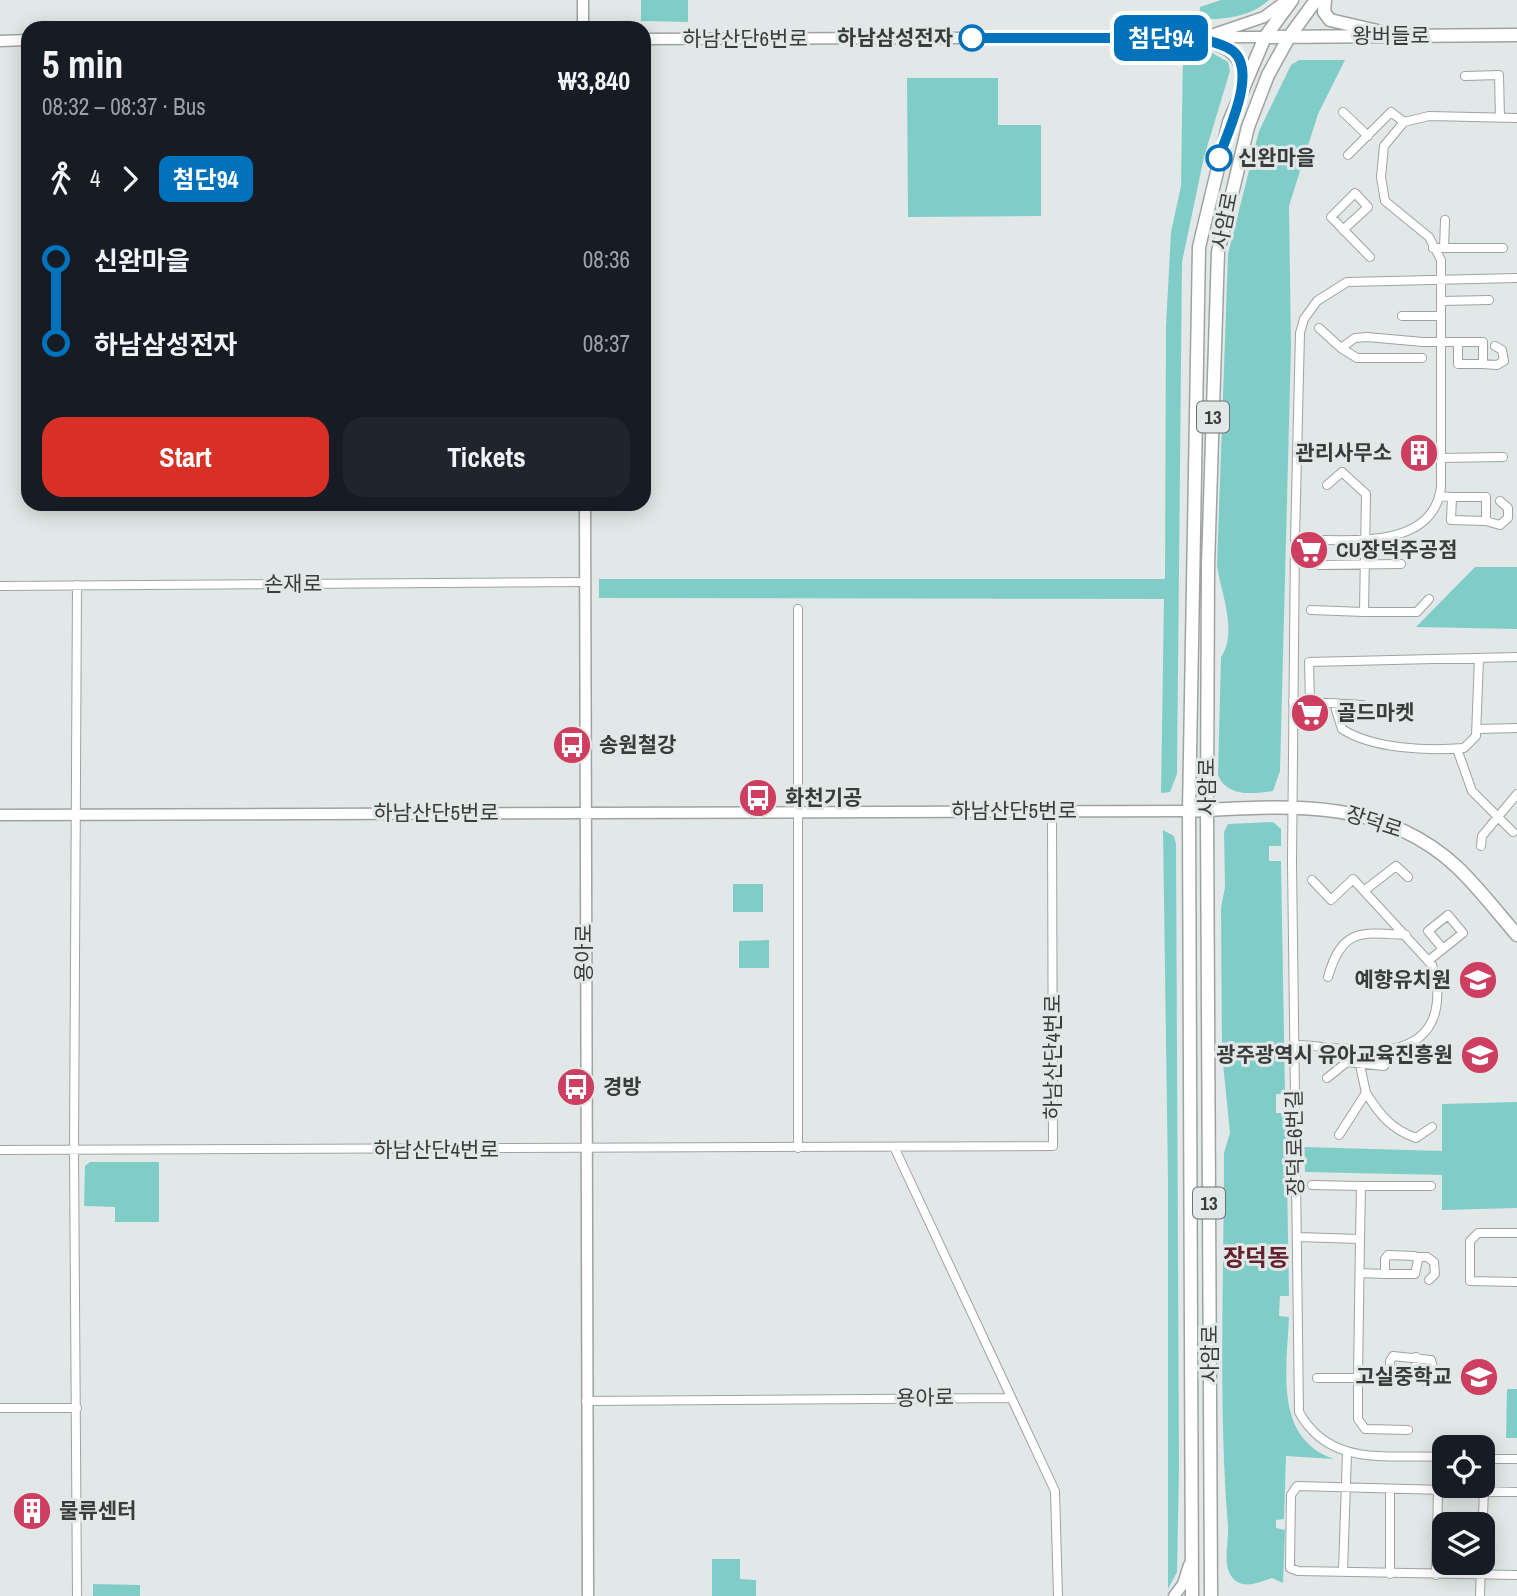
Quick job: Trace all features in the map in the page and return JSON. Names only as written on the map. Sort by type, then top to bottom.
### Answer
[{"type":"main road","name":"사암로","points":[[1192,1596],[1189,811],[1199,247],[1212,184],[1244,84],[1265,37],[1289,0]]},
{"type":"main road","name":"사암로","points":[[1211,1596],[1208,565],[1218,252],[1248,127],[1268,75],[1289,37],[1316,0]]},
{"type":"main road","points":[[1325,0],[1324,12],[1330,20],[1399,36]]},
{"type":"main road","name":"왕버들로","points":[[1265,37],[1517,35]]},
{"type":"main road","points":[[1198,38],[1235,53],[1243,68],[1244,84]]},
{"type":"main road","name":"장덕로","points":[[1189,811],[1293,809],[1351,812],[1381,820],[1412,834],[1456,867],[1517,935]]},
{"type":"street","points":[[583,0],[583,21]]},
{"type":"street","points":[[1198,38],[1235,28],[1264,16],[1289,0]]},
{"type":"street","name":"하남산단6번로","points":[[651,39],[1265,37]]},
{"type":"street","points":[[0,41],[21,40]]},
{"type":"street","points":[[1465,76],[1499,75],[1500,118]]},
{"type":"street","points":[[1343,112],[1368,136]]},
{"type":"street","points":[[1348,155],[1391,113],[1404,122]]},
{"type":"street","points":[[1295,540],[1366,538],[1410,531],[1428,518],[1440,496],[1441,260],[1429,237],[1385,201],[1381,177],[1384,146],[1404,122],[1429,116],[1517,118]]},
{"type":"street","points":[[1368,207],[1355,193],[1331,217],[1370,257]]},
{"type":"street","points":[[1343,230],[1368,207],[1385,201]]},
{"type":"street","points":[[1444,248],[1445,220]]},
{"type":"street","points":[[1433,248],[1503,248]]},
{"type":"street","name":"장덕로6번길","points":[[1347,1453],[1327,1445],[1314,1435],[1299,1412],[1293,1045],[1293,701],[1300,334],[1308,312],[1323,294],[1347,282],[1517,278]]},
{"type":"street","points":[[1441,302],[1489,300]]},
{"type":"street","points":[[1402,316],[1441,316]]},
{"type":"street","points":[[1319,328],[1357,358],[1422,358]]},
{"type":"street","points":[[1341,348],[1359,337],[1483,342],[1483,364]]},
{"type":"street","points":[[1458,342],[1458,364],[1497,365],[1504,361],[1502,350],[1495,346]]},
{"type":"street","points":[[1440,458],[1503,457]]},
{"type":"street","points":[[1327,485],[1342,472],[1366,494],[1364,612]]},
{"type":"street","points":[[1440,496],[1486,497],[1486,521]]},
{"type":"street","points":[[1452,497],[1451,520],[1486,521],[1500,525],[1508,518],[1508,508],[1500,501]]},
{"type":"street","name":"용아로","points":[[585,511],[588,1596]]},
{"type":"street","points":[[1319,565],[1401,564]]},
{"type":"street","name":"손재로","points":[[0,586],[586,582]]},
{"type":"street","points":[[77,585],[74,1150],[78,1596]]},
{"type":"street","points":[[1311,610],[1417,612],[1429,599]]},
{"type":"street","points":[[798,609],[798,1148]]},
{"type":"street","points":[[1310,702],[1308,662],[1517,657]]},
{"type":"street","points":[[1335,704],[1342,729],[1357,738],[1464,748],[1476,736],[1479,658]]},
{"type":"street","points":[[1293,701],[1363,705]]},
{"type":"street","points":[[1477,729],[1517,728]]},
{"type":"street","points":[[1457,748],[1472,791],[1496,818],[1513,832]]},
{"type":"street","points":[[1481,846],[1482,836],[1517,794]]},
{"type":"street","name":"하남산단4번로","points":[[0,1150],[895,1149],[1053,1146],[1052,811]]},
{"type":"street","name":"하남산단5번로","points":[[0,815],[1189,811]]},
{"type":"street","points":[[1365,890],[1396,866],[1408,877]]},
{"type":"street","points":[[1293,1045],[1386,1049],[1410,1044],[1430,1027],[1438,989],[1436,975],[1428,961],[1353,879],[1331,900],[1312,880]]},
{"type":"street","points":[[1328,976],[1341,944],[1356,934],[1406,935]]},
{"type":"street","points":[[1428,961],[1443,949]]},
{"type":"street","points":[[1327,1079],[1347,1062],[1348,1048]]},
{"type":"street","points":[[1347,1062],[1384,1066],[1389,1058],[1386,1049]]},
{"type":"street","points":[[1360,1065],[1366,1093],[1384,1121],[1416,1138],[1432,1127]]},
{"type":"street","points":[[1339,1135],[1366,1093]]},
{"type":"street","points":[[895,1149],[1055,1491],[1058,1596]]},
{"type":"street","points":[[1312,1185],[1431,1186]]},
{"type":"street","points":[[1361,1186],[1357,1378],[1360,1425],[1365,1429],[1408,1430]]},
{"type":"street","points":[[1517,1233],[1473,1235],[1470,1281],[1517,1282]]},
{"type":"street","points":[[1298,1237],[1360,1239]]},
{"type":"street","points":[[1385,1274],[1386,1257],[1427,1257],[1434,1262],[1435,1274],[1429,1280]]},
{"type":"street","points":[[1360,1273],[1415,1275],[1417,1257]]},
{"type":"street","points":[[1390,1379],[1390,1361],[1393,1356],[1416,1357],[1431,1360],[1435,1365],[1436,1378],[1427,1383]]},
{"type":"street","points":[[1317,1378],[1413,1380],[1416,1357]]},
{"type":"street","name":"용아로","points":[[586,1401],[1012,1398]]},
{"type":"street","points":[[0,1408],[78,1408]]},
{"type":"street","points":[[1343,1572],[1347,1453],[1432,1457]]},
{"type":"street","points":[[1495,1459],[1517,1459]]},
{"type":"street","points":[[1432,1492],[1297,1486],[1292,1490],[1290,1536],[1290,1568],[1293,1570],[1432,1575]]},
{"type":"street","points":[[1390,1489],[1390,1574]]},
{"type":"street","points":[[1495,1491],[1517,1492]]},
{"type":"street","points":[[1174,1596],[1183,1584],[1192,1555]]},
{"type":"street","points":[[1480,1575],[1480,1596]]},
{"type":"street","points":[[1495,1575],[1517,1575]]},
{"type":"shaded area","points":[[641,0],[688,0],[688,22],[641,21]]},
{"type":"shaded area","points":[[1221,0],[1269,0],[1254,10],[1236,16],[1199,19],[1200,7]]},
{"type":"shaded area","points":[[1207,50],[1228,62],[1230,71],[1204,157],[1182,262],[1177,774],[1170,792],[1161,793],[1164,599],[599,598],[599,579],[1165,579],[1166,326],[1171,232],[1181,186],[1183,51]]},
{"type":"shaded area","points":[[1299,60],[1345,60],[1318,114],[1289,206],[1291,347],[1280,771],[1273,791],[1249,793],[1227,787],[1218,775],[1221,657],[1228,636],[1227,612],[1217,566],[1228,254],[1259,131],[1291,65]]},
{"type":"shaded area","points":[[907,78],[998,78],[998,125],[1041,125],[1041,216],[908,217]]},
{"type":"shaded area","points":[[1475,567],[1517,567],[1517,629],[1416,627]]},
{"type":"shaded area","points":[[1273,822],[1281,829],[1281,846],[1269,846],[1269,861],[1281,861],[1285,1094],[1276,1094],[1276,1113],[1286,1113],[1289,1296],[1280,1296],[1279,1316],[1289,1317],[1286,1379],[1292,1418],[1301,1435],[1314,1449],[1334,1459],[1286,1456],[1284,1519],[1276,1520],[1276,1528],[1285,1530],[1283,1583],[1272,1578],[1244,1584],[1234,1580],[1230,1574],[1227,1557],[1222,1387],[1224,1153],[1230,1133],[1222,1054],[1221,908],[1225,887],[1224,832],[1228,824]]},
{"type":"shaded area","points":[[1163,830],[1174,836],[1176,844],[1179,1468],[1177,1572],[1168,1589],[1168,1180]]},
{"type":"shaded area","points":[[733,884],[763,884],[763,912],[733,912]]},
{"type":"shaded area","points":[[769,940],[769,968],[739,968],[739,941]]},
{"type":"shaded area","points":[[1517,1102],[1517,1208],[1442,1210],[1442,1175],[1305,1172],[1304,1147],[1442,1151],[1442,1104]]},
{"type":"shaded area","points":[[90,1162],[159,1162],[159,1222],[115,1222],[115,1207],[84,1206],[85,1166]]},
{"type":"shaded area","points":[[1507,1389],[1517,1389],[1517,1438],[1506,1438]]},
{"type":"shaded area","points":[[712,1559],[740,1559],[740,1579],[756,1580],[756,1596],[712,1596]]},
{"type":"shaded area","points":[[93,1584],[140,1585],[140,1596],[93,1596]]},
{"type":"bus line","name":"첨단94","points":[[972,38],[1198,38],[1227,48],[1235,53],[1243,68],[1244,84],[1219,158]]},
{"type":"place","name":"하남삼성전자","points":[[972,38]]},
{"type":"place","name":"신완마을","points":[[1219,158]]},
{"type":"place","name":"관리사무소","points":[[1419,453]]},
{"type":"place","name":"CU장덕주공점","points":[[1309,550]]},
{"type":"place","name":"골드마켓","points":[[1310,713]]},
{"type":"place","name":"송원철강","points":[[572,745]]},
{"type":"place","name":"화천기공","points":[[758,798]]},
{"type":"place","name":"예향유치원","points":[[1478,980]]},
{"type":"place","name":"광주광역시 유아교육진흥원","points":[[1480,1055]]},
{"type":"place","name":"경방","points":[[576,1087]]},
{"type":"place","name":"고실중학교","points":[[1479,1377]]},
{"type":"place","name":"물류센터","points":[[32,1511]]},
{"type":"district","name":"장덕동","points":[[1256,1258]]}]
